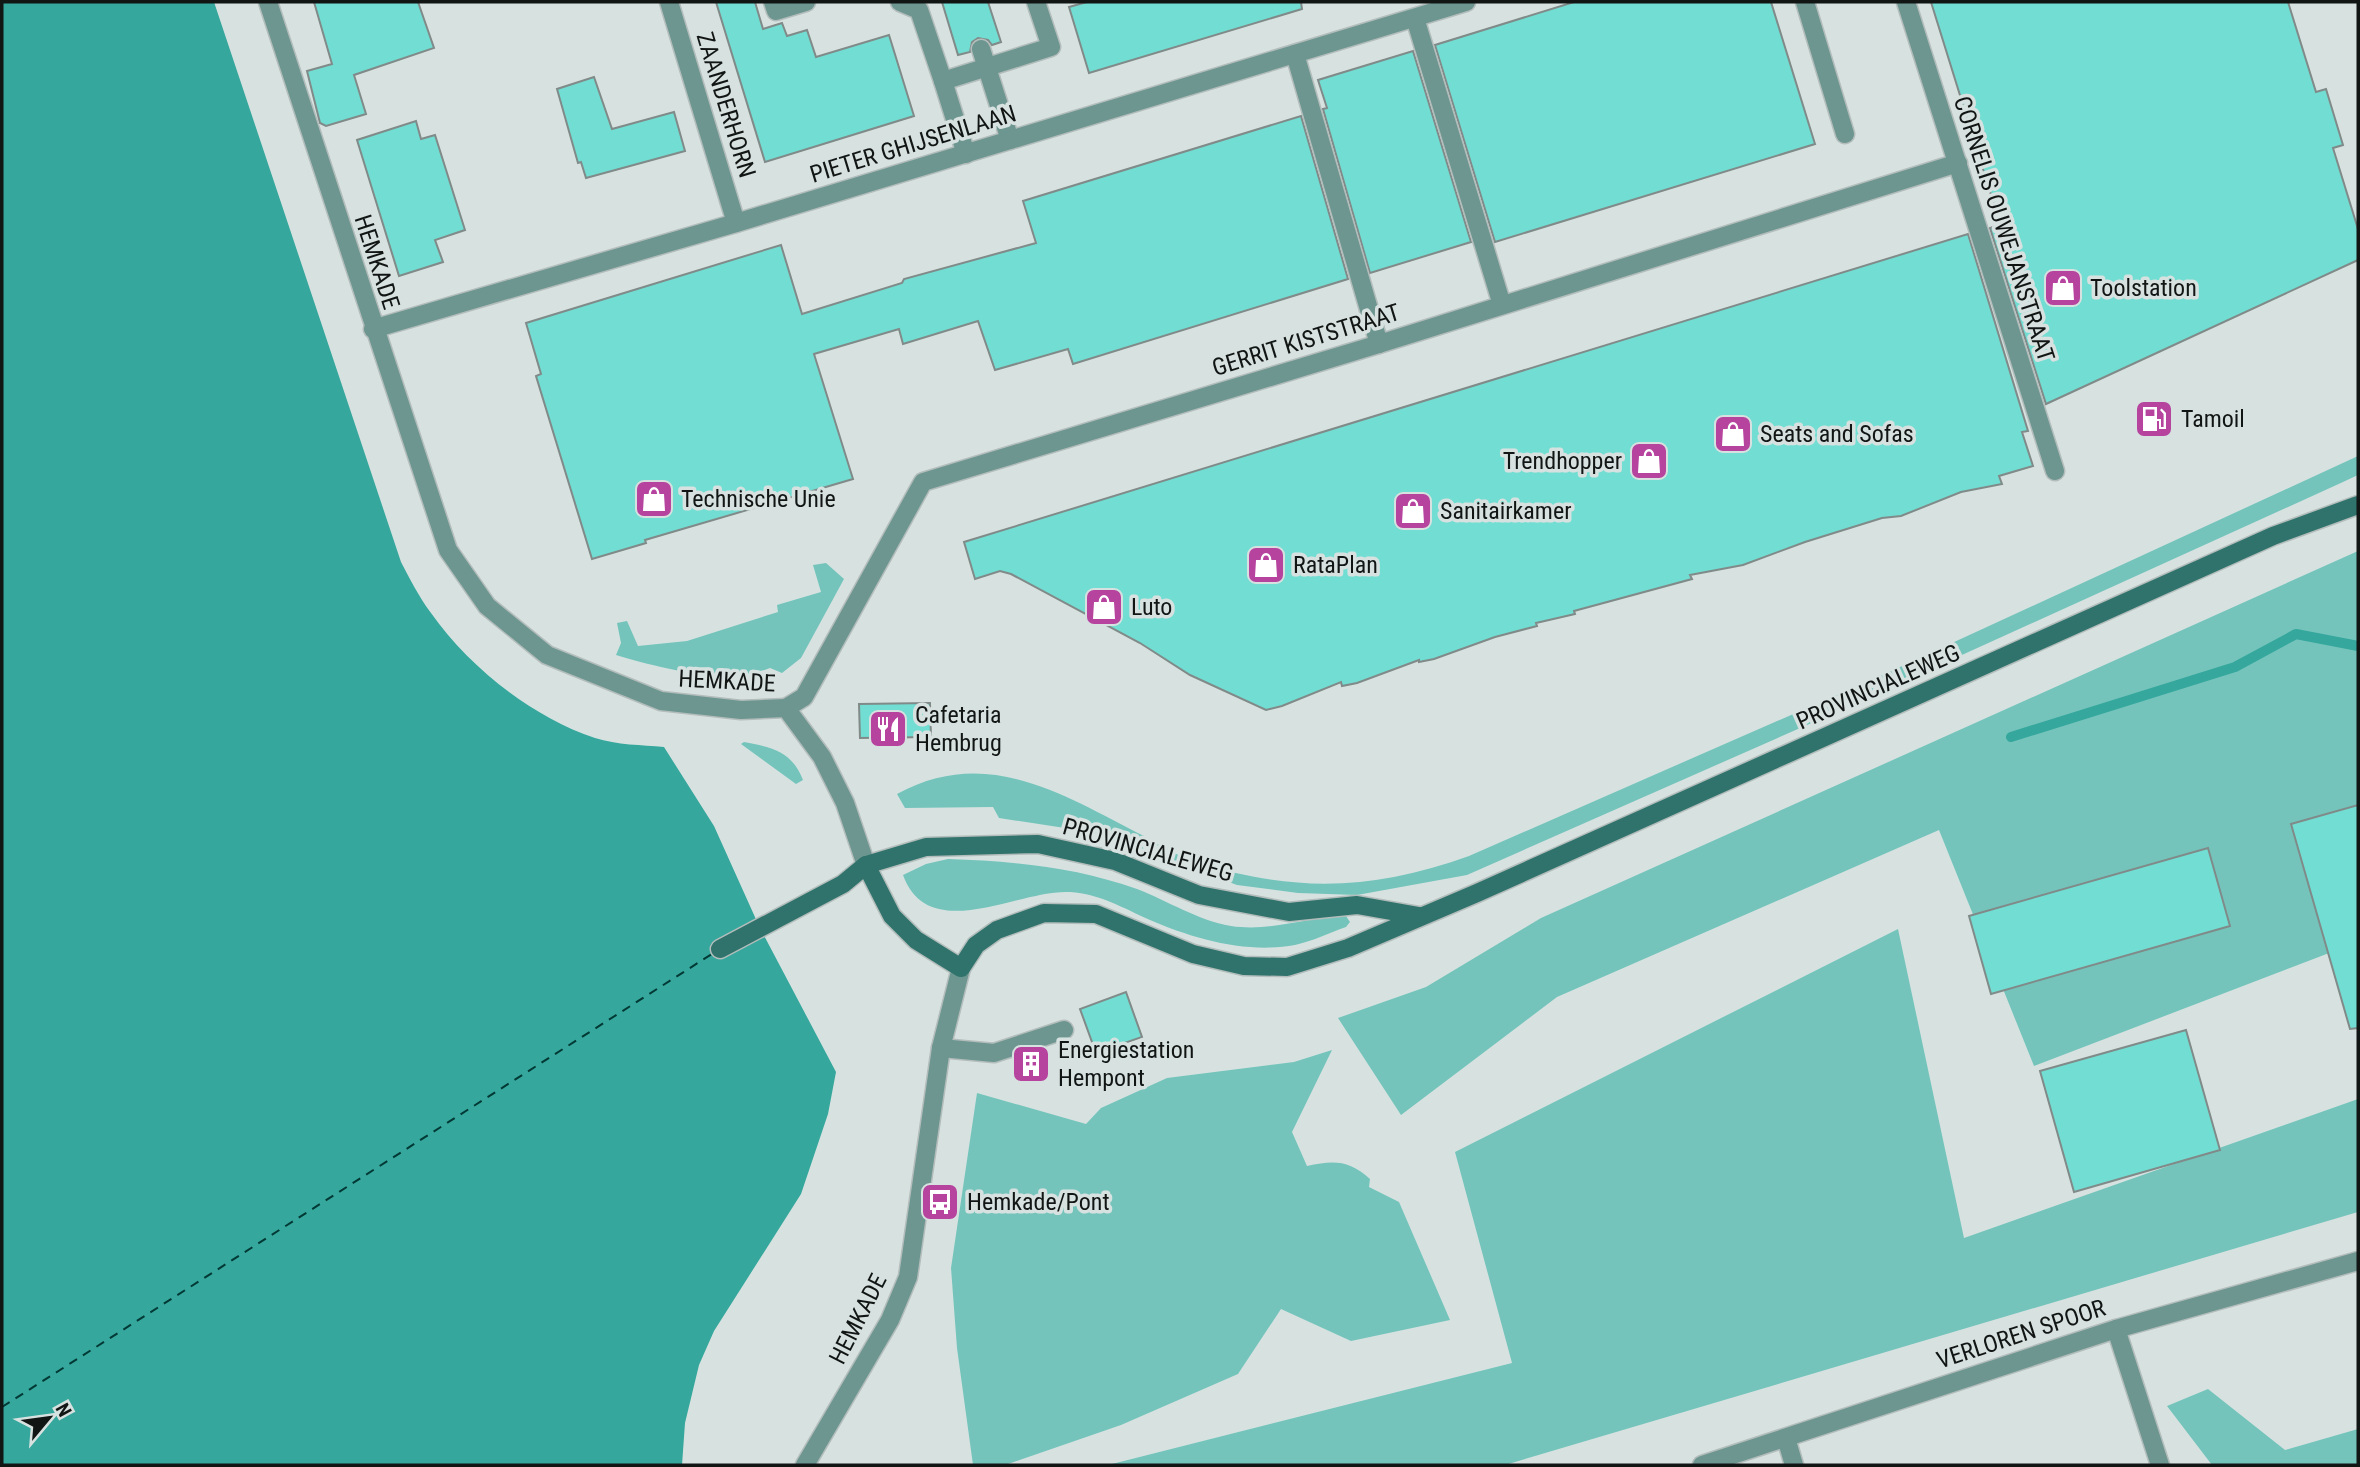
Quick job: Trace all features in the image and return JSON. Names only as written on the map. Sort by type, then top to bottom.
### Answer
[{"type":"main road","name":"PROVINCIALEWEG","points":[[961,968],[976,945],[997,930],[1044,913],[1096,914],[1193,954],[1244,966],[1287,967],[1348,948],[2273,537],[2358,505]]},
{"type":"main road","name":"PROVINCIALEWEG","points":[[720,949],[843,884],[866,865],[926,847],[1038,844],[1115,861],[1199,895],[1289,912],[1357,905],[1419,916]]},
{"type":"main road","name":"HEMKADE","points":[[866,865],[892,916],[916,940],[961,968]]},
{"type":"street","name":"HEMKADE","points":[[268,2],[373,329],[448,551],[487,606],[547,655],[661,701],[741,710],[786,708],[822,757],[845,803],[866,865]]},
{"type":"street","name":"ZAANDERHORN","points":[[669,2],[736,223]]},
{"type":"street","points":[[773,2],[776,11],[806,2]]},
{"type":"street","points":[[900,2],[919,10],[966,154]]},
{"type":"street","points":[[943,81],[1051,47],[1036,2]]},
{"type":"street","name":"PIETER GHIJSENLAAN","points":[[373,329],[736,223],[1466,2]]},
{"type":"street","points":[[1805,2],[1845,134]]},
{"type":"street","name":"CORNELIS OUWEJANSTRAAT","points":[[1906,2],[2054,471]]},
{"type":"street","points":[[1415,18],[1502,305]]},
{"type":"street","points":[[981,48],[1010,140]]},
{"type":"street","points":[[1295,54],[1379,344]]},
{"type":"street","name":"GERRIT KISTSTRAAT","points":[[786,708],[804,697],[923,482],[1379,344],[1958,163]]},
{"type":"street","name":"HEMKADE","points":[[805,1465],[890,1320],[908,1277],[941,1048],[961,968]]},
{"type":"street","points":[[941,1048],[994,1053],[1064,1030]]},
{"type":"street","name":"VERLOREN SPOOR","points":[[1702,1465],[2116,1329],[2358,1261]]},
{"type":"street","points":[[2116,1329],[2160,1465]]},
{"type":"street","points":[[1786,1438],[1794,1465]]},
{"type":"shaded area","points":[[2,2],[214,2],[401,562],[419,594],[446,633],[464,652],[483,671],[525,703],[571,729],[595,738],[664,747],[714,826],[759,926],[836,1072],[828,1114],[801,1194],[714,1331],[699,1365],[685,1423],[682,1465],[2,1465]]},
{"type":"shaded area","points":[[2358,456],[2358,475],[1832,714],[1467,875],[1357,895],[1298,893],[1237,885],[1091,832],[999,818],[993,807],[905,808],[897,794],[931,780],[963,774],[994,775],[1025,781],[1056,792],[1181,856],[1229,871],[1264,879],[1332,884],[1399,876],[1469,856],[1889,672]]},
{"type":"shaded area","points":[[2358,551],[2358,942],[2034,1066],[1939,830],[1557,997],[1401,1115],[1338,1018],[1426,987],[1541,918]]},
{"type":"shaded area","points":[[826,563],[844,579],[801,658],[782,673],[770,668],[733,675],[693,673],[616,655],[621,643],[617,623],[627,621],[638,646],[687,641],[778,612],[777,605],[821,592],[813,565]]},
{"type":"shaded area","points":[[744,742],[772,749],[787,757],[803,780],[796,784],[741,744]]},
{"type":"shaded area","points":[[948,859],[996,861],[1091,875],[1137,889],[1194,915],[1231,926],[1274,926],[1346,916],[1350,922],[1346,927],[1295,945],[1258,948],[1203,939],[1150,920],[1111,902],[1081,893],[1049,893],[977,909],[954,911],[933,907],[916,896],[903,875],[926,864]]},
{"type":"shaded area","points":[[1898,929],[1964,1238],[2358,1099],[2358,1212],[1505,1465],[1108,1465],[1512,1363],[1455,1152]]},
{"type":"shaded area","points":[[1332,1050],[1292,1132],[1307,1166],[1333,1162],[1348,1165],[1370,1179],[1369,1187],[1399,1202],[1450,1320],[1351,1341],[1281,1309],[1238,1374],[1121,1425],[1005,1465],[973,1465],[957,1348],[951,1268],[977,1093],[1086,1124],[1101,1108],[1167,1078],[1294,1062]]},
{"type":"shaded area","points":[[2208,1389],[2285,1450],[2358,1429],[2358,1465],[2212,1465],[2167,1406]]},
{"type":"building","points":[[314,2],[418,2],[434,48],[354,75],[366,114],[326,126],[320,123],[307,71],[332,64]]},
{"type":"building","points":[[716,2],[755,2],[763,29],[782,23],[787,36],[807,30],[816,57],[889,35],[914,116],[765,162]]},
{"type":"building","points":[[942,2],[988,2],[1001,42],[992,45],[988,40],[978,38],[972,42],[970,52],[958,55]]},
{"type":"building","points":[[1087,2],[1301,2],[1302,9],[1089,73],[1069,7]]},
{"type":"building","points":[[1574,2],[1771,2],[1815,144],[1495,242],[1435,45]]},
{"type":"building","points":[[1931,2],[2288,2],[2316,92],[2326,89],[2343,145],[2333,148],[2358,229],[2358,260],[2046,404],[1990,228],[2000,224]]},
{"type":"building","points":[[1413,51],[1471,242],[1370,273],[1323,109],[1327,108],[1318,80]]},
{"type":"building","points":[[594,77],[612,129],[674,112],[685,151],[586,178],[581,162],[578,163],[557,89]]},
{"type":"building","points":[[1301,116],[1348,279],[1073,364],[1068,349],[995,370],[978,321],[903,344],[899,329],[814,354],[853,479],[645,540],[646,543],[592,559],[536,376],[541,374],[526,323],[781,245],[802,314],[902,283],[904,279],[1036,243],[1023,201]]},
{"type":"building","points":[[416,121],[421,139],[435,135],[465,230],[435,240],[443,262],[399,276],[357,140]]},
{"type":"building","points":[[1968,234],[2028,431],[2022,432],[2033,466],[1999,476],[2002,484],[1961,492],[1901,516],[1882,518],[1743,565],[1690,575],[1692,579],[1574,611],[1575,614],[1536,623],[1537,626],[1495,637],[1434,659],[1419,660],[1357,683],[1342,686],[1341,682],[1266,710],[1190,675],[1140,643],[1011,574],[1000,571],[975,579],[964,542]]},
{"type":"building","points":[[930,703],[931,737],[860,738],[859,704]]},
{"type":"building","points":[[2358,805],[2358,1028],[2350,1029],[2291,824]]},
{"type":"building","points":[[2208,848],[2230,926],[1991,994],[1969,916]]},
{"type":"building","points":[[1126,992],[1142,1037],[1096,1053],[1080,1009]]},
{"type":"building","points":[[2186,1030],[2220,1150],[2074,1192],[2040,1071]]},
{"type":"waterway","points":[[2011,737],[2235,667],[2296,634],[2358,646]]},
{"type":"ferry route","points":[[2,1407],[715,952]]},
{"type":"place","name":"Toolstation","points":[[2063,288]]},
{"type":"place","name":"Tamoil","points":[[2154,419]]},
{"type":"place","name":"Seats and Sofas","points":[[1733,434]]},
{"type":"place","name":"Trendhopper","points":[[1649,461]]},
{"type":"place","name":"Technische Unie","points":[[654,499]]},
{"type":"place","name":"Sanitairkamer","points":[[1413,511]]},
{"type":"place","name":"RataPlan","points":[[1266,565]]},
{"type":"place","name":"Luto","points":[[1104,607]]},
{"type":"place","name":"Cafetaria Hembrug","points":[[888,729]]},
{"type":"place","name":"Energiestation Hempont","points":[[1031,1064]]},
{"type":"place","name":"Hemkade/Pont","points":[[940,1202]]}]
